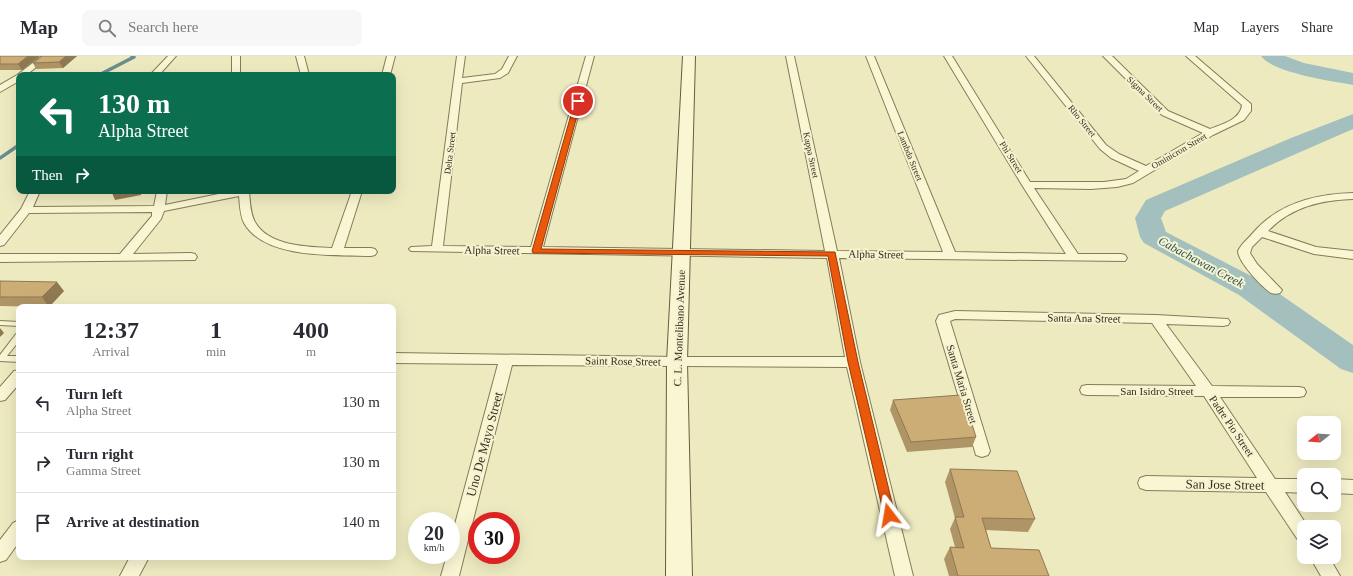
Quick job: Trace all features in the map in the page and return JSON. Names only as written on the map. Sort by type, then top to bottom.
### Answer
[{"type":"street","points":[[25,72],[47,56]]},
{"type":"street","points":[[157,72],[172,56]]},
{"type":"street","points":[[236,56],[236,72]]},
{"type":"street","points":[[300,56],[304,72]]},
{"type":"street","points":[[387,72],[391,56]]},
{"type":"street","name":"Delta Street","points":[[437,249],[461,56]]},
{"type":"street","points":[[459,81],[497,76],[505,71],[513,56]]},
{"type":"street","points":[[536,251],[590,56]]},
{"type":"street","name":"C. L. Montelibano Avenue","points":[[679,576],[677,362],[689,56]]},
{"type":"street","name":"Kappa Street","points":[[790,56],[832,254],[853,362],[904,576]]},
{"type":"street","name":"Lambda Street","points":[[870,56],[950,256]]},
{"type":"street","name":"Phi Street","points":[[948,56],[1027,185],[1074,257]]},
{"type":"street","name":"Rho Street","points":[[1030,56],[1103,147],[1114,156],[1146,170]]},
{"type":"street","name":"Sigma Street","points":[[1107,56],[1165,113],[1210,133]]},
{"type":"street","name":"Ominicron Street","points":[[1027,185],[1098,186],[1114,185],[1129,181],[1210,133],[1241,118],[1246,111],[1247,104],[1190,56]]},
{"type":"street","points":[[0,89],[16,79]]},
{"type":"street","points":[[0,243],[26,210],[34,194]]},
{"type":"street","points":[[124,257],[156,218],[162,194]]},
{"type":"street","points":[[26,210],[159,209],[234,194]]},
{"type":"street","points":[[244,194],[250,224],[260,236],[306,250],[371,252]]},
{"type":"street","points":[[337,252],[356,194]]},
{"type":"street","points":[[1276,290],[1252,266],[1244,254],[1245,250],[1259,232],[1284,211],[1299,205],[1315,199],[1353,196]]},
{"type":"street","points":[[1259,232],[1314,250],[1353,255]]},
{"type":"street","name":"Alpha Street","points":[[415,249],[1121,258]]},
{"type":"street","points":[[0,258],[191,257]]},
{"type":"street","name":"Santa Ana Street","points":[[944,318],[955,315],[1156,319],[1223,322]]},
{"type":"street","name":"Santa Maria Street","points":[[944,318],[943,321],[982,451]]},
{"type":"street","name":"Padre Pio Street","points":[[1156,319],[1208,391],[1297,524]]},
{"type":"street","name":"Saint Rose Street","points":[[396,358],[677,362],[853,362]]},
{"type":"street","name":"Uno De Mayo Street","points":[[450,576],[506,359]]},
{"type":"street","points":[[0,396],[16,377]]},
{"type":"street","name":"San Isidro Street","points":[[1087,390],[1299,392]]},
{"type":"street","name":"San Jose Street","points":[[1146,483],[1297,486]]},
{"type":"street","points":[[1341,486],[1353,487]]},
{"type":"street","points":[[0,554],[16,532]]},
{"type":"street","points":[[129,576],[138,560]]},
{"type":"street","points":[[1323,564],[1331,576]]},
{"type":"lane","points":[[0,323],[16,324]]},
{"type":"lane","points":[[0,359],[16,340]]},
{"type":"lane","points":[[0,359],[16,359]]},
{"type":"building","points":[[0,56],[28,56],[18,64],[0,64]]},
{"type":"building","points":[[42,56],[66,56],[59,62],[33,63]]},
{"type":"building","points":[[0,281],[57,282],[42,297],[0,297]]},
{"type":"building","points":[[961,395],[966,405],[976,437],[911,442],[893,400]]},
{"type":"building","points":[[950,469],[1017,471],[1035,519],[982,518],[991,548],[1039,550],[1049,576],[958,576],[950,547],[964,548],[955,517],[964,517]]},
{"type":"waterway","points":[[105,72],[134,57],[132,56]]},
{"type":"waterway","name":"Cabachawan Creek","points":[[1271,56],[1299,68],[1353,79]]},
{"type":"waterway","name":"Cabachawan Creek","points":[[1353,121],[1155,206],[1148,218],[1154,237],[1250,288],[1353,361]]},
{"type":"waterway","points":[[0,158],[16,147]]},
{"type":"route","points":[[578,101],[536,251],[832,254],[853,362],[889,515]]}]
